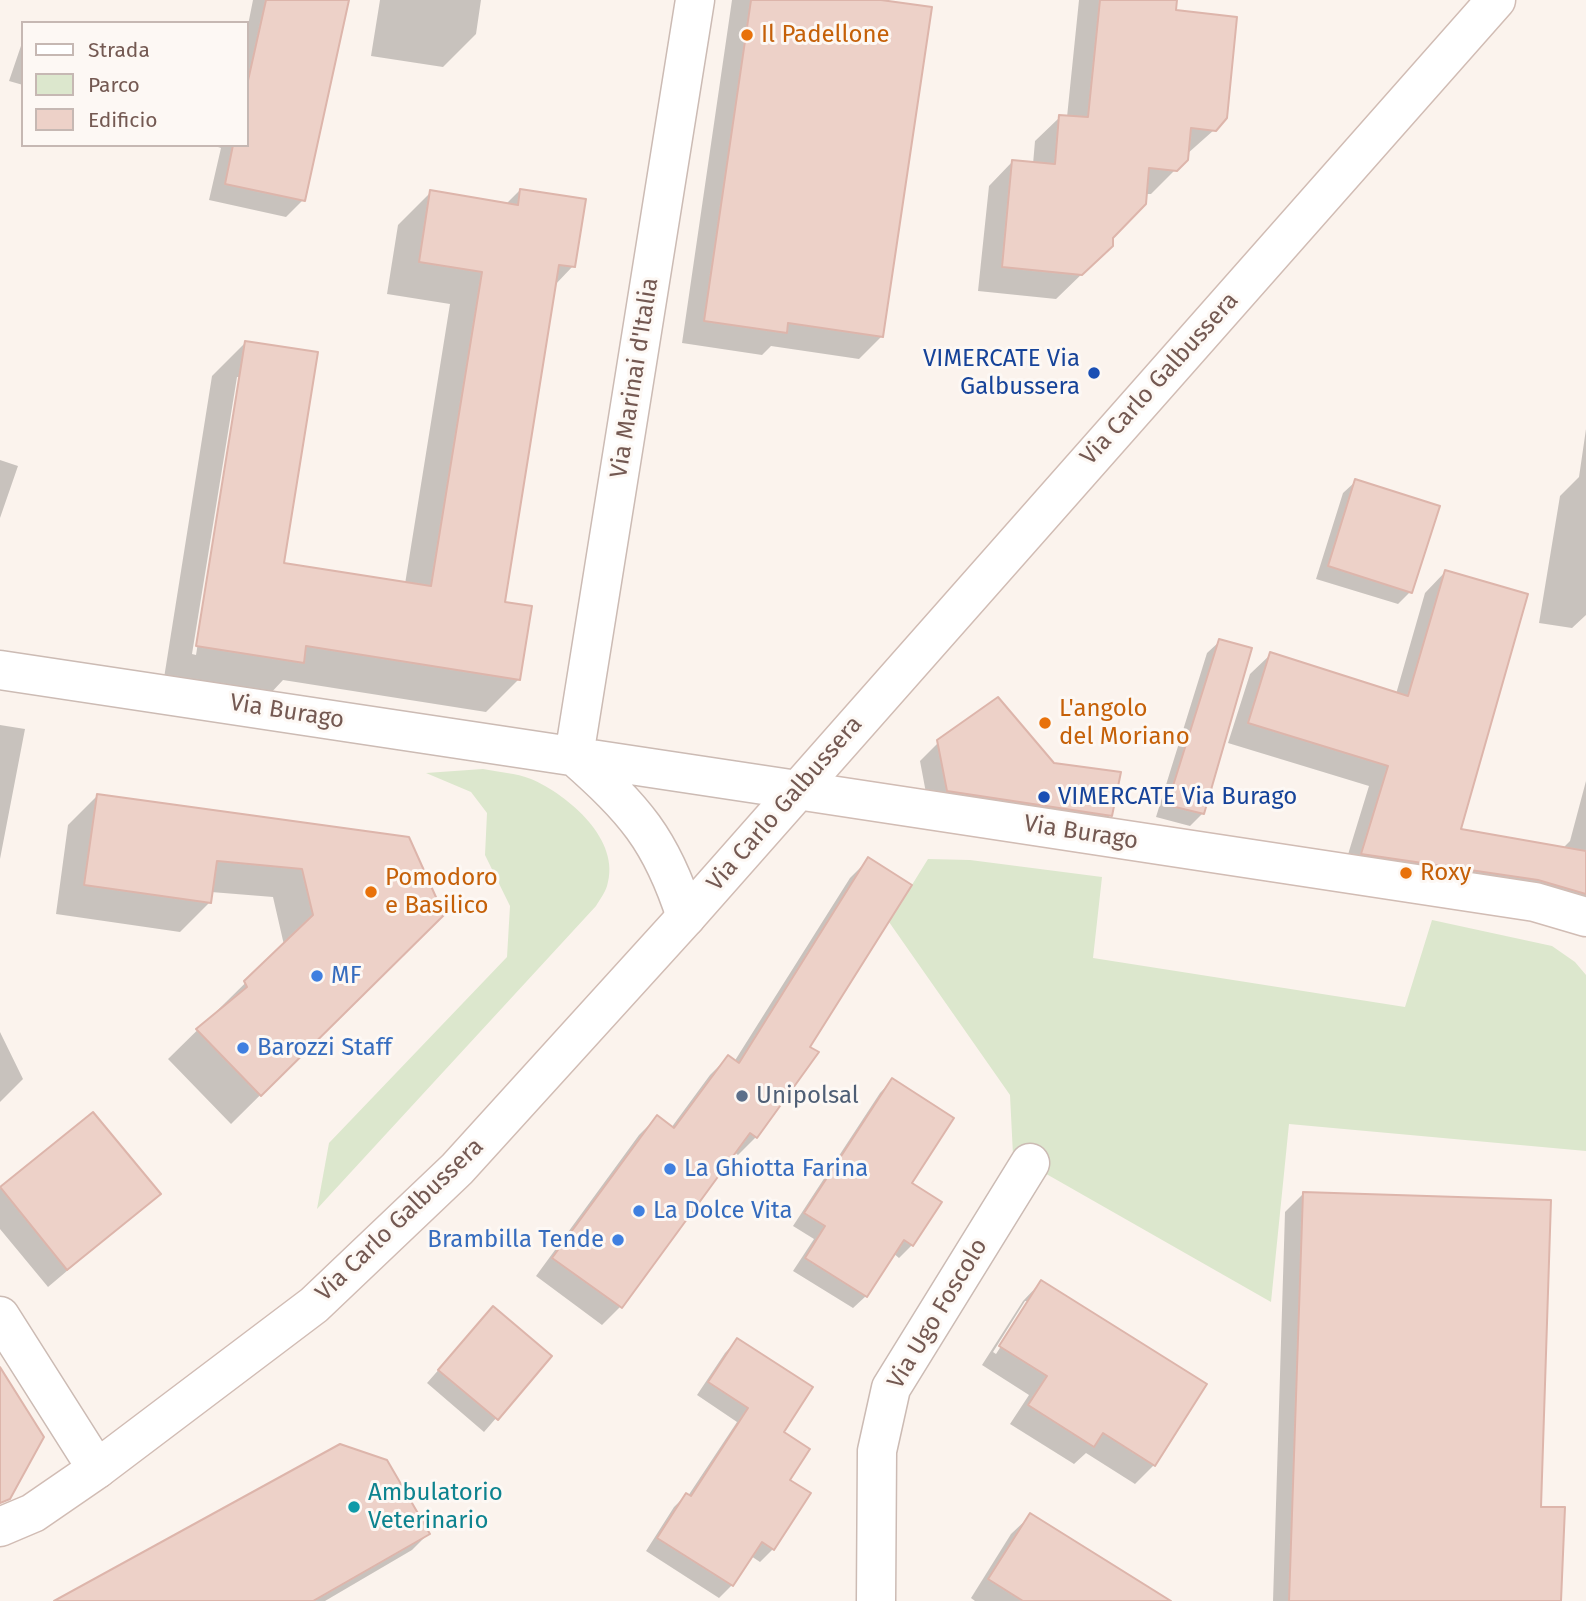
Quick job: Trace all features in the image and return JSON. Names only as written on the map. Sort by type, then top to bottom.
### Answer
[{"type":"street","name":"Via Marinai d'Italia","points":[[574,755],[695,0]]},
{"type":"street","name":"Via Carlo Galbussera","points":[[0,1536],[17,1520],[97,1469],[314,1305],[457,1169],[686,917],[1496,0]]},
{"type":"street","name":"Via Burago","points":[[0,670],[1535,902],[1586,917]]},
{"type":"street","points":[[574,755],[624,800],[645,827],[672,873],[686,917]]},
{"type":"street","name":"Via Ugo Foscolo","points":[[876,1601],[877,1451],[891,1388],[1030,1163]]},
{"type":"street","points":[[0,1316],[97,1469]]},
{"type":"green space","points":[[483,769],[531,779],[546,786],[575,808],[599,836],[607,852],[610,869],[606,889],[596,906],[317,1209],[329,1143],[507,957],[510,906],[485,855],[487,813],[471,792],[426,773]]},
{"type":"green space","points":[[928,859],[970,860],[1102,877],[1093,958],[1405,1007],[1432,920],[1552,946],[1575,962],[1586,975],[1586,1151],[1289,1124],[1271,1302],[1013,1155],[1010,1095],[889,922]]},
{"type":"building","points":[[266,0],[349,0],[305,201],[225,184],[233,147],[248,147],[248,81]]},
{"type":"building","points":[[751,0],[881,0],[932,7],[883,337],[788,323],[787,333],[704,321]]},
{"type":"building","points":[[1100,0],[1177,0],[1176,10],[1237,17],[1227,118],[1216,131],[1191,128],[1188,160],[1177,171],[1149,168],[1146,204],[1113,238],[1113,246],[1082,275],[1002,267],[1012,160],[1055,164],[1059,115],[1088,117]]},
{"type":"building","points":[[520,189],[586,199],[575,267],[559,265],[505,602],[532,606],[520,680],[306,646],[304,663],[196,646],[245,341],[318,352],[284,563],[431,586],[482,272],[419,262],[430,190],[518,205]]},
{"type":"building","points":[[1355,479],[1440,506],[1412,593],[1328,566]]},
{"type":"building","points":[[1445,570],[1528,594],[1461,829],[1586,851],[1586,894],[1538,880],[1361,854],[1388,766],[1248,723],[1270,652],[1408,696]]},
{"type":"building","points":[[1219,639],[1252,648],[1204,814],[1167,805]]},
{"type":"building","points":[[998,697],[1054,763],[1121,772],[1112,816],[947,791],[937,740]]},
{"type":"building","points":[[97,794],[409,837],[444,915],[261,1096],[196,1029],[247,987],[244,981],[313,915],[302,869],[217,861],[211,903],[84,885]]},
{"type":"building","points":[[868,857],[912,885],[810,1047],[819,1052],[757,1138],[750,1133],[622,1308],[552,1258],[657,1115],[674,1128],[728,1055],[739,1063]]},
{"type":"building","points":[[892,1078],[954,1118],[912,1183],[942,1202],[913,1246],[904,1240],[867,1297],[805,1258],[825,1226],[804,1213]]},
{"type":"building","points":[[93,1112],[161,1194],[67,1270],[0,1187]]},
{"type":"building","points":[[1303,1192],[1551,1200],[1541,1507],[1565,1507],[1561,1601],[1289,1601]]},
{"type":"building","points":[[1041,1280],[1207,1384],[1155,1466],[1103,1433],[1094,1447],[1028,1405],[1047,1376],[999,1346]]},
{"type":"building","points":[[493,1306],[552,1356],[498,1420],[438,1370]]},
{"type":"building","points":[[737,1338],[813,1387],[784,1432],[810,1449],[790,1480],[811,1493],[774,1550],[762,1542],[733,1586],[657,1538],[686,1493],[691,1496],[748,1408],[708,1382]]},
{"type":"building","points":[[0,1367],[44,1437],[10,1499],[0,1503]]},
{"type":"building","points":[[340,1444],[387,1460],[430,1534],[313,1601],[54,1601]]},
{"type":"building","points":[[1030,1513],[1171,1601],[1023,1601],[988,1579]]},
{"type":"place","name":"Il Padellone","points":[[747,35]]},
{"type":"place","name":"VIMERCATE Via Galbussera","points":[[1094,373]]},
{"type":"place","name":"L'angolo del Moriano","points":[[1045,723]]},
{"type":"place","name":"VIMERCATE Via Burago","points":[[1044,797]]},
{"type":"place","name":"Roxy","points":[[1406,873]]},
{"type":"place","name":"Pomodoro e Basilico","points":[[371,892]]},
{"type":"place","name":"MF","points":[[317,976]]},
{"type":"place","name":"Barozzi Staff","points":[[243,1048]]},
{"type":"place","name":"Unipolsal","points":[[742,1096]]},
{"type":"place","name":"La Ghiotta Farina","points":[[670,1169]]},
{"type":"place","name":"La Dolce Vita","points":[[639,1211]]},
{"type":"place","name":"Brambilla Tende","points":[[618,1240]]},
{"type":"place","name":"Ambulatorio Veterinario","points":[[354,1507]]}]
